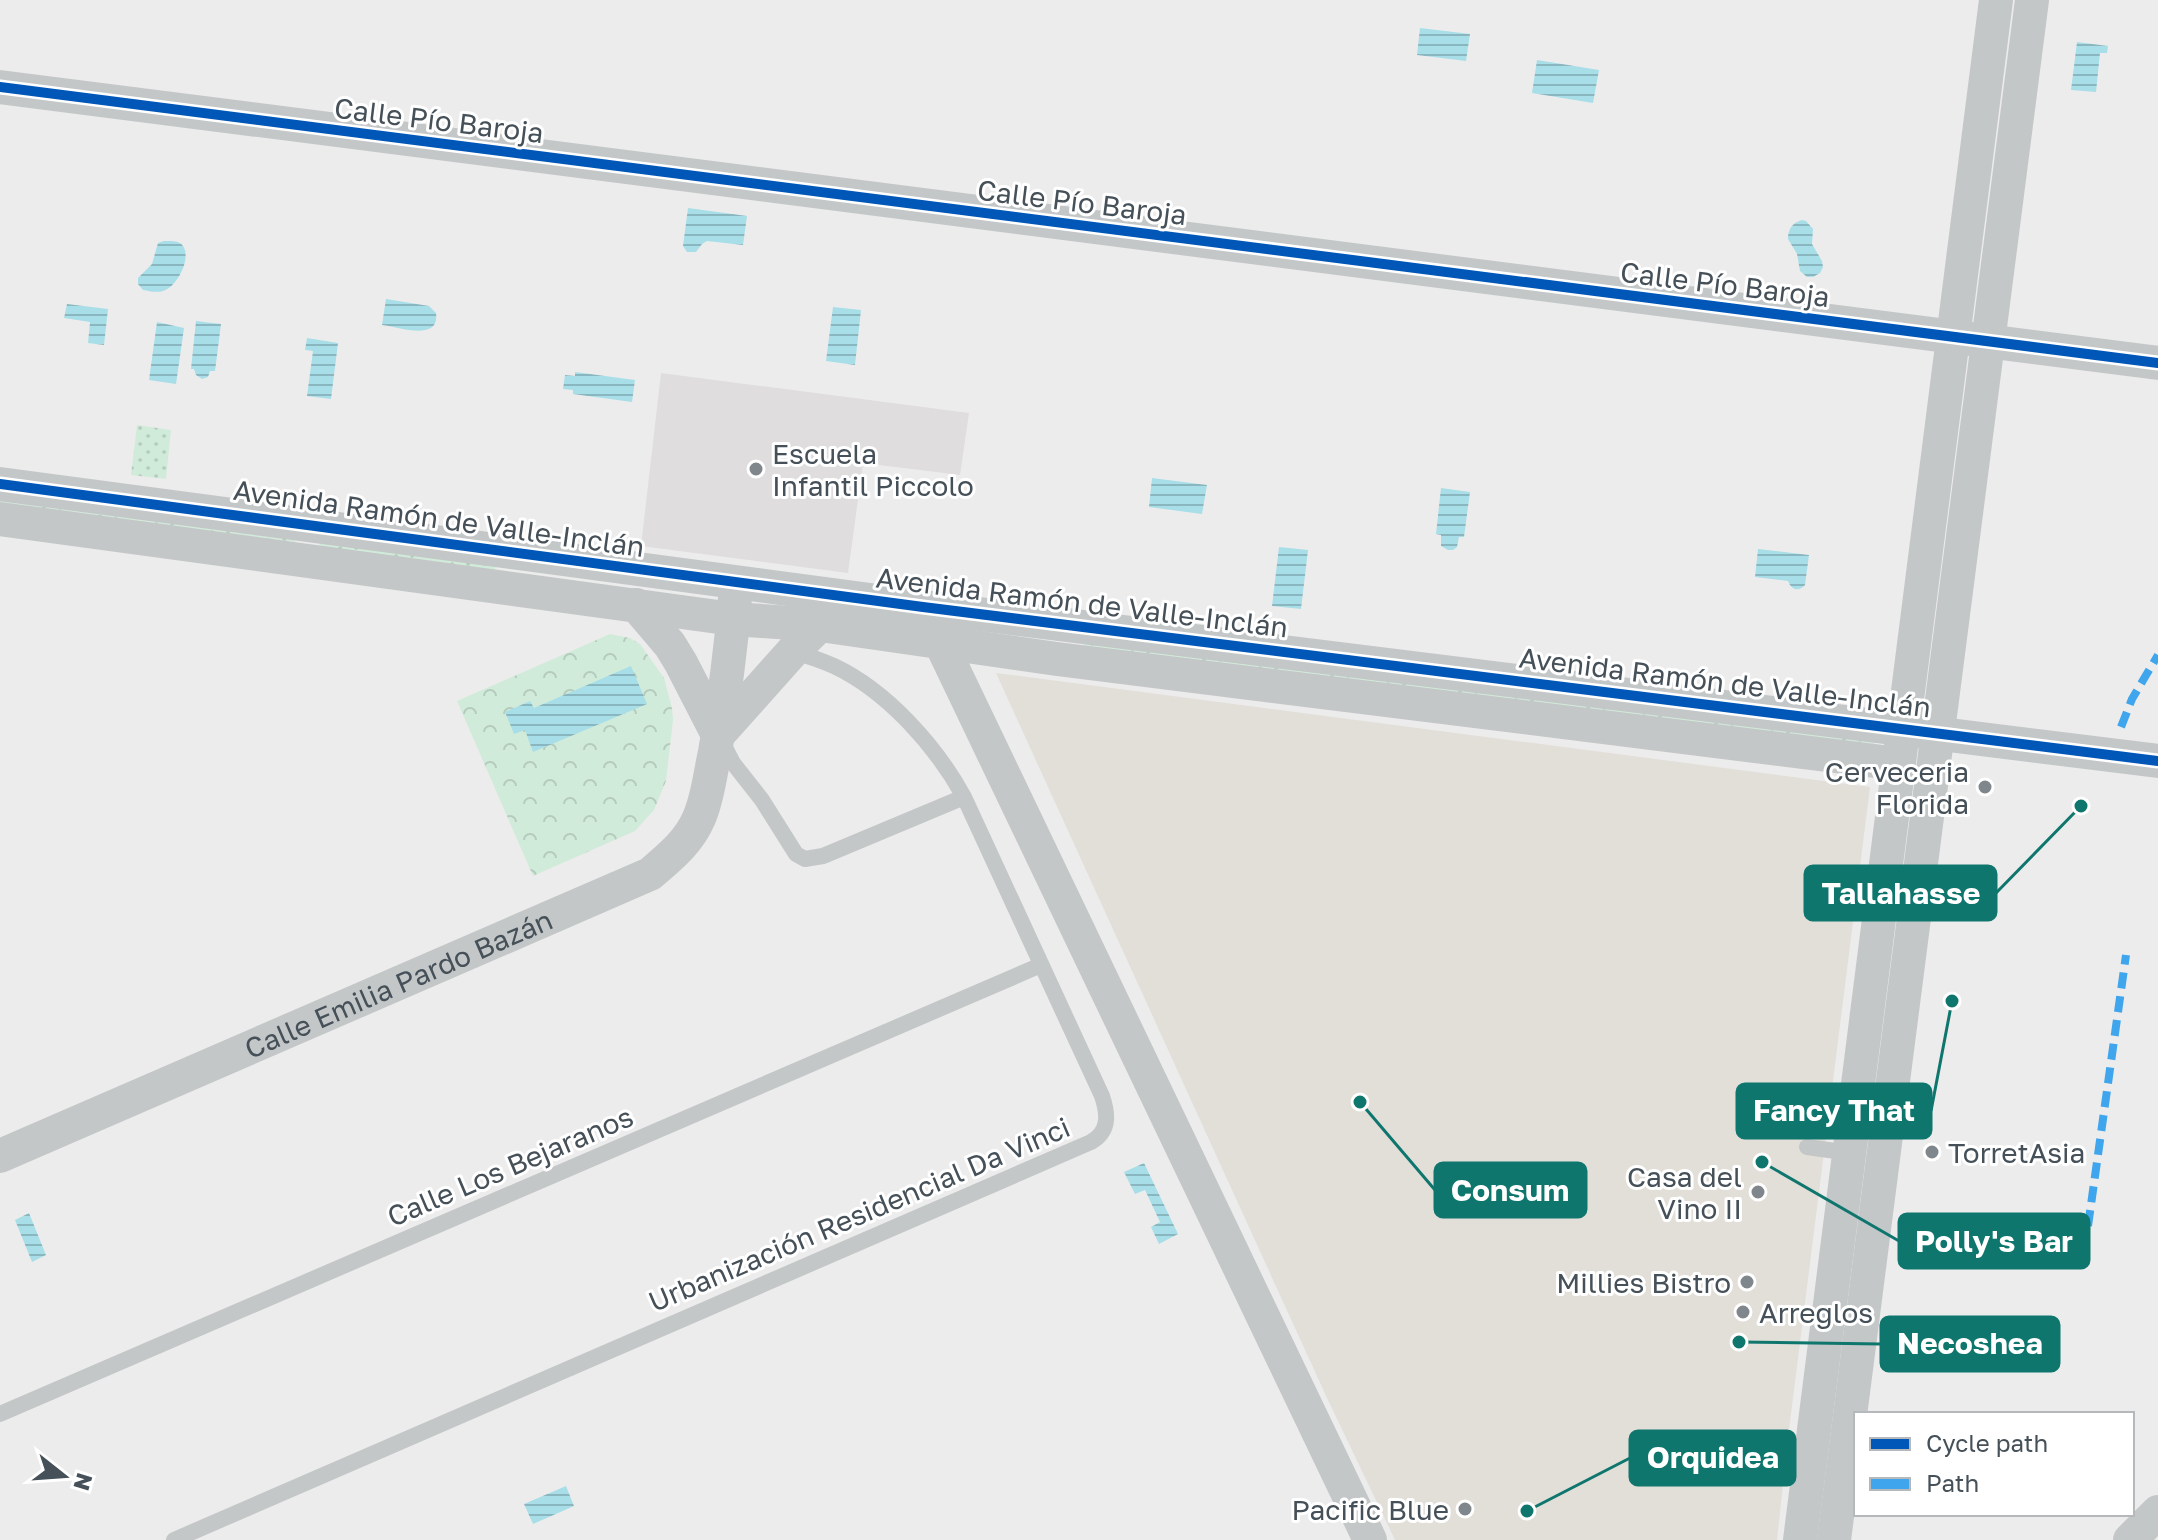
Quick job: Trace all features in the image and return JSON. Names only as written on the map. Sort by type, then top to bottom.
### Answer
[{"type":"street","points":[[1800,1540],[1996,0]]},
{"type":"street","points":[[1834,1540],[2032,0]]},
{"type":"street","name":"Calle Pío Baroja","points":[[0,87],[2158,363]]},
{"type":"street","name":"Avenida Ramón de Valle-Inclán","points":[[0,484],[923,607],[2158,761]]},
{"type":"street","name":"Avenida Ramón de Valle-Inclán","points":[[0,519],[733,619],[820,625],[1073,661],[1899,764]]},
{"type":"street","name":"Calle Emilia Pardo Bazán","points":[[0,1156],[650,874],[688,837],[699,818],[718,735],[737,582]]},
{"type":"street","points":[[636,605],[670,645],[718,735],[820,625]]},
{"type":"street","points":[[923,607],[1370,1540]]},
{"type":"street","points":[[2130,1540],[2158,1512]]},
{"type":"lane","name":"Urbanización Residencial Da Vinci","points":[[174,1540],[1097,1139],[1104,1131],[1106,1109],[950,771],[884,699],[834,666],[793,651]]},
{"type":"lane","points":[[718,735],[733,763],[762,800],[796,854],[805,859],[823,856],[964,797]]},
{"type":"lane","name":"Calle Los Bejaranos","points":[[0,1414],[1041,965]]},
{"type":"lane","points":[[1807,1147],[1850,1153]]},
{"type":"shaded area","name":"Escuela Infantil Piccolo","points":[[661,373],[969,413],[960,475],[863,463],[848,573],[641,546]]},
{"type":"shaded area","points":[[996,673],[1870,787],[1777,1540],[1395,1540],[1327,1398]]},
{"type":"green space","points":[[137,425],[171,430],[166,479],[131,475]]},
{"type":"green space","points":[[0,501],[294,540],[296,542],[0,508]]},
{"type":"green space","points":[[320,542],[496,564],[495,570],[319,548]]},
{"type":"green space","points":[[610,634],[630,638],[640,644],[664,678],[673,720],[666,781],[654,810],[635,831],[533,876],[457,701]]},
{"type":"green space","points":[[1085,641],[1875,742],[1083,648]]},
{"type":"water","points":[[1420,28],[1470,34],[1466,61],[1417,55]]},
{"type":"water","points":[[2077,42],[2108,46],[2107,53],[2100,53],[2096,92],[2071,90]]},
{"type":"water","points":[[1537,60],[1599,70],[1593,103],[1532,93]]},
{"type":"water","points":[[688,208],[747,216],[743,245],[707,241],[696,252],[687,252],[683,246]]},
{"type":"water","points":[[1802,220],[1813,229],[1812,244],[1822,261],[1820,273],[1813,277],[1807,277],[1800,271],[1797,254],[1788,239],[1791,227]]},
{"type":"water","points":[[164,241],[183,246],[186,258],[181,272],[168,289],[158,292],[143,290],[138,278],[152,264],[158,243]]},
{"type":"water","points":[[386,299],[429,306],[436,313],[436,322],[432,327],[417,331],[382,325]]},
{"type":"water","points":[[67,304],[108,309],[104,345],[88,343],[90,322],[64,318]]},
{"type":"water","points":[[833,307],[861,310],[855,365],[826,361]]},
{"type":"water","points":[[196,321],[221,324],[215,371],[210,371],[208,377],[202,379],[191,369]]},
{"type":"water","points":[[157,322],[184,328],[176,384],[149,380]]},
{"type":"water","points":[[307,338],[338,343],[331,399],[307,396],[313,351],[305,350]]},
{"type":"water","points":[[575,372],[635,380],[632,402],[573,394],[573,390],[563,389],[565,375],[575,376]]},
{"type":"water","points":[[1152,478],[1207,485],[1202,514],[1149,507]]},
{"type":"water","points":[[1441,488],[1470,492],[1464,537],[1459,537],[1453,550],[1441,546],[1441,535],[1436,534]]},
{"type":"water","points":[[1279,547],[1308,550],[1301,609],[1272,606]]},
{"type":"water","points":[[1758,549],[1809,555],[1805,585],[1795,589],[1788,581],[1755,577]]},
{"type":"water","points":[[631,666],[647,704],[533,752],[525,730],[514,734],[505,712],[530,701],[534,708]]},
{"type":"water","points":[[1144,1163],[1178,1234],[1159,1244],[1151,1227],[1160,1222],[1145,1190],[1135,1194],[1124,1172]]},
{"type":"water","points":[[29,1213],[46,1255],[32,1262],[15,1220]]},
{"type":"water","points":[[566,1486],[574,1506],[533,1524],[524,1504]]},
{"type":"marked path","points":[[2121,727],[2132,699],[2158,655]]},
{"type":"marked path","points":[[2088,1226],[2126,955]]},
{"type":"cycle path","points":[[0,87],[2158,363]]},
{"type":"cycle path","points":[[0,484],[923,607],[2158,761]]},
{"type":"place","name":"Escuela Infantil Piccolo","points":[[756,469]]},
{"type":"place","name":"Cerveceria Florida","points":[[1985,787]]},
{"type":"place","name":"Tallahasse","points":[[2081,806]]},
{"type":"place","name":"Fancy That","points":[[1952,1001]]},
{"type":"place","name":"Consum","points":[[1360,1102]]},
{"type":"place","name":"TorretAsia","points":[[1932,1152]]},
{"type":"place","name":"Polly's Bar","points":[[1762,1162]]},
{"type":"place","name":"Casa del Vino II","points":[[1758,1192]]},
{"type":"place","name":"Millies Bistro","points":[[1747,1282]]},
{"type":"place","name":"Arreglos","points":[[1743,1312]]},
{"type":"place","name":"Necoshea","points":[[1739,1342]]},
{"type":"place","name":"Pacific Blue","points":[[1465,1509]]},
{"type":"place","name":"Orquidea","points":[[1527,1511]]}]
